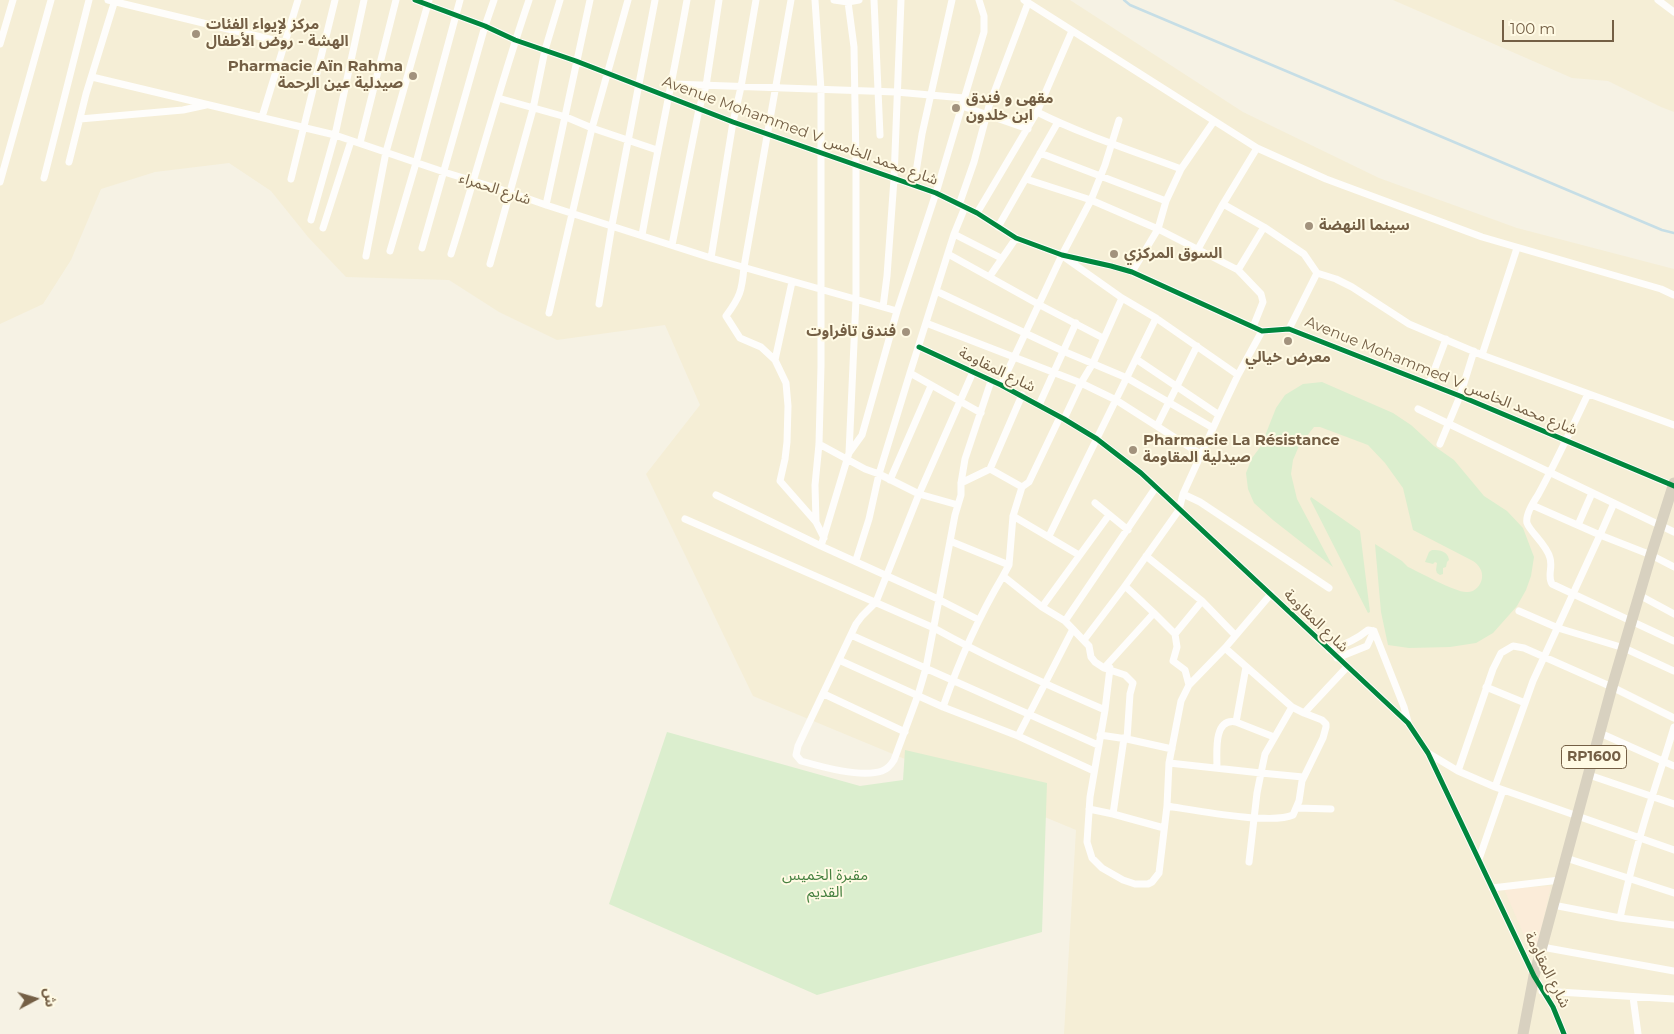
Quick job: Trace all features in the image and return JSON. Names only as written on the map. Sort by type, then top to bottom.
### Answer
[{"type":"main road","name":"RP1600","points":[[1523,1034],[1534,976],[1612,687],[1674,485]]},
{"type":"street","points":[[0,44],[13,0]]},
{"type":"street","points":[[0,182],[51,0]]},
{"type":"street","points":[[44,178],[89,0]]},
{"type":"street","points":[[262,117],[298,0]]},
{"type":"street","points":[[291,179],[335,0]]},
{"type":"street","points":[[311,220],[335,135],[364,0]]},
{"type":"street","points":[[360,143],[396,0]]},
{"type":"street","name":"Avenue Mohammed V شارع محمد الخامس","points":[[415,0],[428,2],[456,16],[485,26],[515,40],[576,61],[733,122],[914,185],[977,213],[1016,238],[1062,256],[1132,272],[1262,331],[1289,329],[1460,396],[1674,485]]},
{"type":"street","points":[[390,252],[460,0]]},
{"type":"street","points":[[422,248],[494,0]]},
{"type":"street","points":[[451,254],[515,40],[529,0]]},
{"type":"street","points":[[490,264],[533,109],[545,50],[560,0]]},
{"type":"street","points":[[546,205],[590,0]]},
{"type":"street","points":[[549,314],[592,128],[628,0]]},
{"type":"street","points":[[599,304],[612,225],[655,0]]},
{"type":"street","points":[[642,235],[687,0]]},
{"type":"street","points":[[672,245],[706,86],[719,0]]},
{"type":"street","points":[[711,258],[733,122],[756,0]]},
{"type":"street","points":[[791,0],[744,267],[742,290],[737,302],[726,316],[740,338],[761,347],[774,360],[786,383],[788,406],[786,459],[780,481],[816,522],[824,538]]},
{"type":"street","points":[[814,0],[821,90],[819,444],[815,485],[816,522]]},
{"type":"street","points":[[834,0],[848,2],[859,0]]},
{"type":"street","points":[[874,0],[880,135]]},
{"type":"street","points":[[882,307],[887,276],[894,179],[900,0]]},
{"type":"street","points":[[914,185],[922,134],[952,0]]},
{"type":"street","points":[[848,456],[862,435],[896,311],[936,194],[984,32],[984,16],[979,0]]},
{"type":"street","points":[[1658,0],[1674,12]]},
{"type":"street","points":[[69,162],[113,1],[286,43]]},
{"type":"street","points":[[366,256],[386,152],[428,2]]},
{"type":"street","points":[[821,546],[848,456],[856,299],[854,47],[848,2]]},
{"type":"street","points":[[856,560],[871,512],[879,474],[954,234],[987,114],[1026,2],[1257,148],[1335,182],[1444,223],[1518,248],[1674,295]]},
{"type":"street","points":[[977,213],[1028,129],[1048,91],[1072,31]]},
{"type":"street","name":"شارع الحمراء","points":[[92,77],[335,135],[711,258],[896,311]]},
{"type":"street","points":[[672,84],[896,92],[964,98]]},
{"type":"street","points":[[498,98],[566,117],[657,150]]},
{"type":"street","points":[[80,119],[183,110],[207,105]]},
{"type":"street","points":[[962,106],[1028,129]]},
{"type":"street","points":[[1037,112],[1111,144],[1181,169]]},
{"type":"street","points":[[1001,384],[1038,304],[1091,200],[1119,120]]},
{"type":"street","points":[[1132,272],[1158,229],[1166,201],[1181,169],[1214,121]]},
{"type":"street","points":[[998,228],[1058,122]]},
{"type":"street","points":[[323,228],[352,141]]},
{"type":"street","points":[[1198,249],[1257,148]]},
{"type":"street","points":[[1040,153],[1166,201]]},
{"type":"street","points":[[1026,179],[1091,200],[1158,229],[1238,270],[1263,298],[1253,327]]},
{"type":"street","points":[[1223,204],[1264,227],[1304,254],[1317,273],[1352,287],[1409,324],[1474,351],[1674,425]]},
{"type":"street","points":[[1238,270],[1264,227]]},
{"type":"street","points":[[954,234],[1001,258]]},
{"type":"street","points":[[990,276],[1016,238]]},
{"type":"street","points":[[1482,354],[1518,248]]},
{"type":"street","points":[[948,254],[1103,338]]},
{"type":"street","points":[[1062,256],[1238,375]]},
{"type":"street","points":[[1289,329],[1317,273]]},
{"type":"street","points":[[774,360],[792,282]]},
{"type":"street","points":[[1661,290],[1674,291]]},
{"type":"street","points":[[936,291],[1063,351],[1127,378],[1213,428]]},
{"type":"street","points":[[943,706],[966,646],[1009,565],[1013,516],[1022,487],[1029,482],[1081,383],[1094,363],[1103,338],[1122,298]]},
{"type":"street","points":[[1049,536],[1156,318]]},
{"type":"street","points":[[926,323],[1081,383],[1116,400],[1202,455]]},
{"type":"street","points":[[1039,406],[1076,323]]},
{"type":"street","points":[[1084,640],[1126,586],[1179,510],[1183,494],[1219,415],[1262,331]]},
{"type":"street","points":[[1429,384],[1446,339]]},
{"type":"street","points":[[1157,426],[1197,346]]},
{"type":"street","name":"شارع المقاومة","points":[[919,347],[1001,384],[1097,439],[1141,473],[1408,723],[1428,753],[1534,976],[1553,1007],[1564,1034]]},
{"type":"street","points":[[1440,444],[1460,396],[1474,351]]},
{"type":"street","points":[[1136,360],[1219,415]]},
{"type":"street","points":[[973,372],[919,494],[876,602],[862,616],[851,635],[798,746],[796,755],[801,761],[843,770],[871,773],[882,771],[889,767],[894,760],[926,668],[938,598],[961,495],[965,459],[991,381]]},
{"type":"street","points":[[910,373],[981,413]]},
{"type":"street","points":[[890,480],[931,386]]},
{"type":"street","points":[[1588,394],[1550,474],[1532,505],[1527,524],[1550,557],[1550,582],[1552,584],[1674,641]]},
{"type":"street","points":[[961,483],[990,469],[1022,395]]},
{"type":"street","points":[[1418,409],[1674,532]]},
{"type":"street","points":[[819,444],[848,456],[919,494],[958,505]]},
{"type":"street","points":[[990,469],[1022,487]]},
{"type":"street","points":[[1065,621],[1156,488]]},
{"type":"street","points":[[1578,525],[1592,493]]},
{"type":"street","points":[[1183,494],[1200,502],[1329,588]]},
{"type":"street","points":[[716,495],[821,546],[938,598],[979,620]]},
{"type":"street","points":[[1095,503],[1128,530]]},
{"type":"street","points":[[1495,787],[1533,681],[1614,503]]},
{"type":"street","points":[[1532,505],[1651,555],[1674,567]]},
{"type":"street","points":[[1042,607],[1109,515]]},
{"type":"street","points":[[1013,516],[1079,555]]},
{"type":"street","points":[[685,519],[934,628],[966,646],[1044,684],[1105,710]]},
{"type":"street","points":[[950,540],[1009,565]]},
{"type":"street","points":[[1146,556],[1202,601],[1235,635]]},
{"type":"street","points":[[1003,576],[1042,607],[1065,621],[1084,640],[1091,657],[1107,668],[1125,675],[1133,683],[1113,814]]},
{"type":"street","points":[[1126,586],[1175,634],[1178,647],[1173,661],[1185,670],[1189,685]]},
{"type":"street","points":[[1154,613],[1107,668],[1105,710],[1094,771],[1087,842],[1092,858],[1102,868],[1123,880],[1136,884],[1148,884],[1159,873],[1167,806],[1169,763],[1181,700],[1189,685],[1225,648],[1270,594]]},
{"type":"street","points":[[1639,595],[1674,614]]},
{"type":"street","points":[[1175,634],[1202,601]]},
{"type":"street","points":[[1519,611],[1558,628],[1624,648],[1674,671]]},
{"type":"street","points":[[1018,736],[1073,629]]},
{"type":"street","points":[[1329,650],[1348,644],[1368,630],[1374,631]]},
{"type":"street","points":[[1337,658],[1367,646],[1374,631]]},
{"type":"street","points":[[1374,631],[1404,707],[1408,723]]},
{"type":"street","points":[[851,635],[1098,745]]},
{"type":"street","points":[[1458,771],[1486,687],[1501,653],[1506,649],[1516,646],[1612,687],[1674,718]]},
{"type":"street","points":[[1167,806],[1254,817],[1289,817],[1295,814],[1303,777],[1322,738],[1326,724],[1322,720],[1292,708],[1225,648]]},
{"type":"street","points":[[839,660],[943,706],[1018,736],[1094,771]]},
{"type":"street","points":[[1236,722],[1246,667]]},
{"type":"street","points":[[1304,713],[1347,667]]},
{"type":"street","points":[[1486,687],[1525,704]]},
{"type":"street","points":[[824,694],[905,732]]},
{"type":"street","points":[[1249,862],[1254,817],[1265,754],[1292,708]]},
{"type":"street","points":[[1216,768],[1221,726],[1228,722],[1236,722],[1274,737]]},
{"type":"street","points":[[1620,918],[1628,879],[1674,727]]},
{"type":"street","points":[[1600,733],[1674,766]]},
{"type":"street","points":[[1100,735],[1172,749]]},
{"type":"street","points":[[1428,753],[1458,771],[1495,787],[1674,850]]},
{"type":"street","points":[[1169,763],[1303,777]]},
{"type":"street","points":[[1589,775],[1674,804]]},
{"type":"street","points":[[1479,859],[1503,790]]},
{"type":"street","points":[[1297,808],[1331,809]]},
{"type":"street","points":[[1090,809],[1164,828]]},
{"type":"street","points":[[1566,858],[1674,893]]},
{"type":"street","points":[[1492,888],[1560,880]]},
{"type":"street","points":[[1553,905],[1620,918],[1674,925]]},
{"type":"street","points":[[1542,947],[1674,971]]},
{"type":"street","points":[[1542,991],[1674,999]]},
{"type":"street","points":[[1633,997],[1638,1034]]},
{"type":"shaded area","points":[[0,0],[1070,0],[1243,112],[1379,178],[1517,228],[1674,269],[1674,1034],[1064,1034],[1076,830],[753,696],[646,474],[700,405],[665,325],[557,340],[499,312],[449,280],[346,277],[308,237],[271,191],[229,163],[155,172],[101,189],[71,260],[43,304],[0,324]]},
{"type":"shaded area","points":[[1393,0],[1674,0],[1674,112],[1608,81],[1572,78]]},
{"type":"shaded area","points":[[1551,886],[1537,948],[1530,949],[1504,889]]},
{"type":"green space","points":[[1322,382],[1393,413],[1411,425],[1434,446],[1454,460],[1484,496],[1507,511],[1523,528],[1534,557],[1531,576],[1517,606],[1493,633],[1476,643],[1450,647],[1409,648],[1388,645],[1381,612],[1375,544],[1408,567],[1461,591],[1469,592],[1477,588],[1481,581],[1482,573],[1473,561],[1413,530],[1403,488],[1385,463],[1368,445],[1320,427],[1314,427],[1299,446],[1293,460],[1291,474],[1297,499],[1333,567],[1254,503],[1248,489],[1246,473],[1252,458],[1261,446],[1276,408],[1285,395],[1303,384]]},
{"type":"green space","points":[[1311,497],[1360,531],[1370,612],[1368,613],[1310,499]]},
{"type":"green space","points":[[1432,550],[1443,552],[1448,557],[1449,560],[1446,567],[1443,568],[1443,574],[1437,573],[1437,563],[1425,562],[1429,552]]},
{"type":"green space","name":"مقبرة الخميس القديم","points":[[667,732],[860,786],[903,780],[905,750],[1047,783],[1042,932],[817,995],[609,904]]},
{"type":"waterway","points":[[1124,0],[1130,5],[1662,230],[1674,233]]},
{"type":"cycle path","points":[[415,0],[485,26],[515,40],[576,61],[733,122],[936,193],[977,213],[1016,238],[1062,255],[1132,272],[1262,331],[1289,329],[1460,396],[1674,486]]},
{"type":"cycle path","points":[[919,347],[1001,385],[1097,439],[1141,473],[1408,723],[1428,753],[1534,976],[1553,1007],[1564,1034]]},
{"type":"place","name":"مركز لإيواء الفئات الهشة - روض الأطفال","points":[[196,34]]},
{"type":"place","name":"Pharmacie Aïn Rahma صيدلية عين الرحمة","points":[[413,76]]},
{"type":"place","name":"مقهى و فندق ابن خلدون","points":[[956,108]]},
{"type":"place","name":"سينما النهضة","points":[[1309,226]]},
{"type":"place","name":"السوق المركزي","points":[[1114,254]]},
{"type":"place","name":"فندق تافراوت","points":[[906,332]]},
{"type":"place","name":"معرض خيالي","points":[[1288,341]]},
{"type":"place","name":"Pharmacie La Résistance صيدلية المقاومة","points":[[1133,450]]}]
